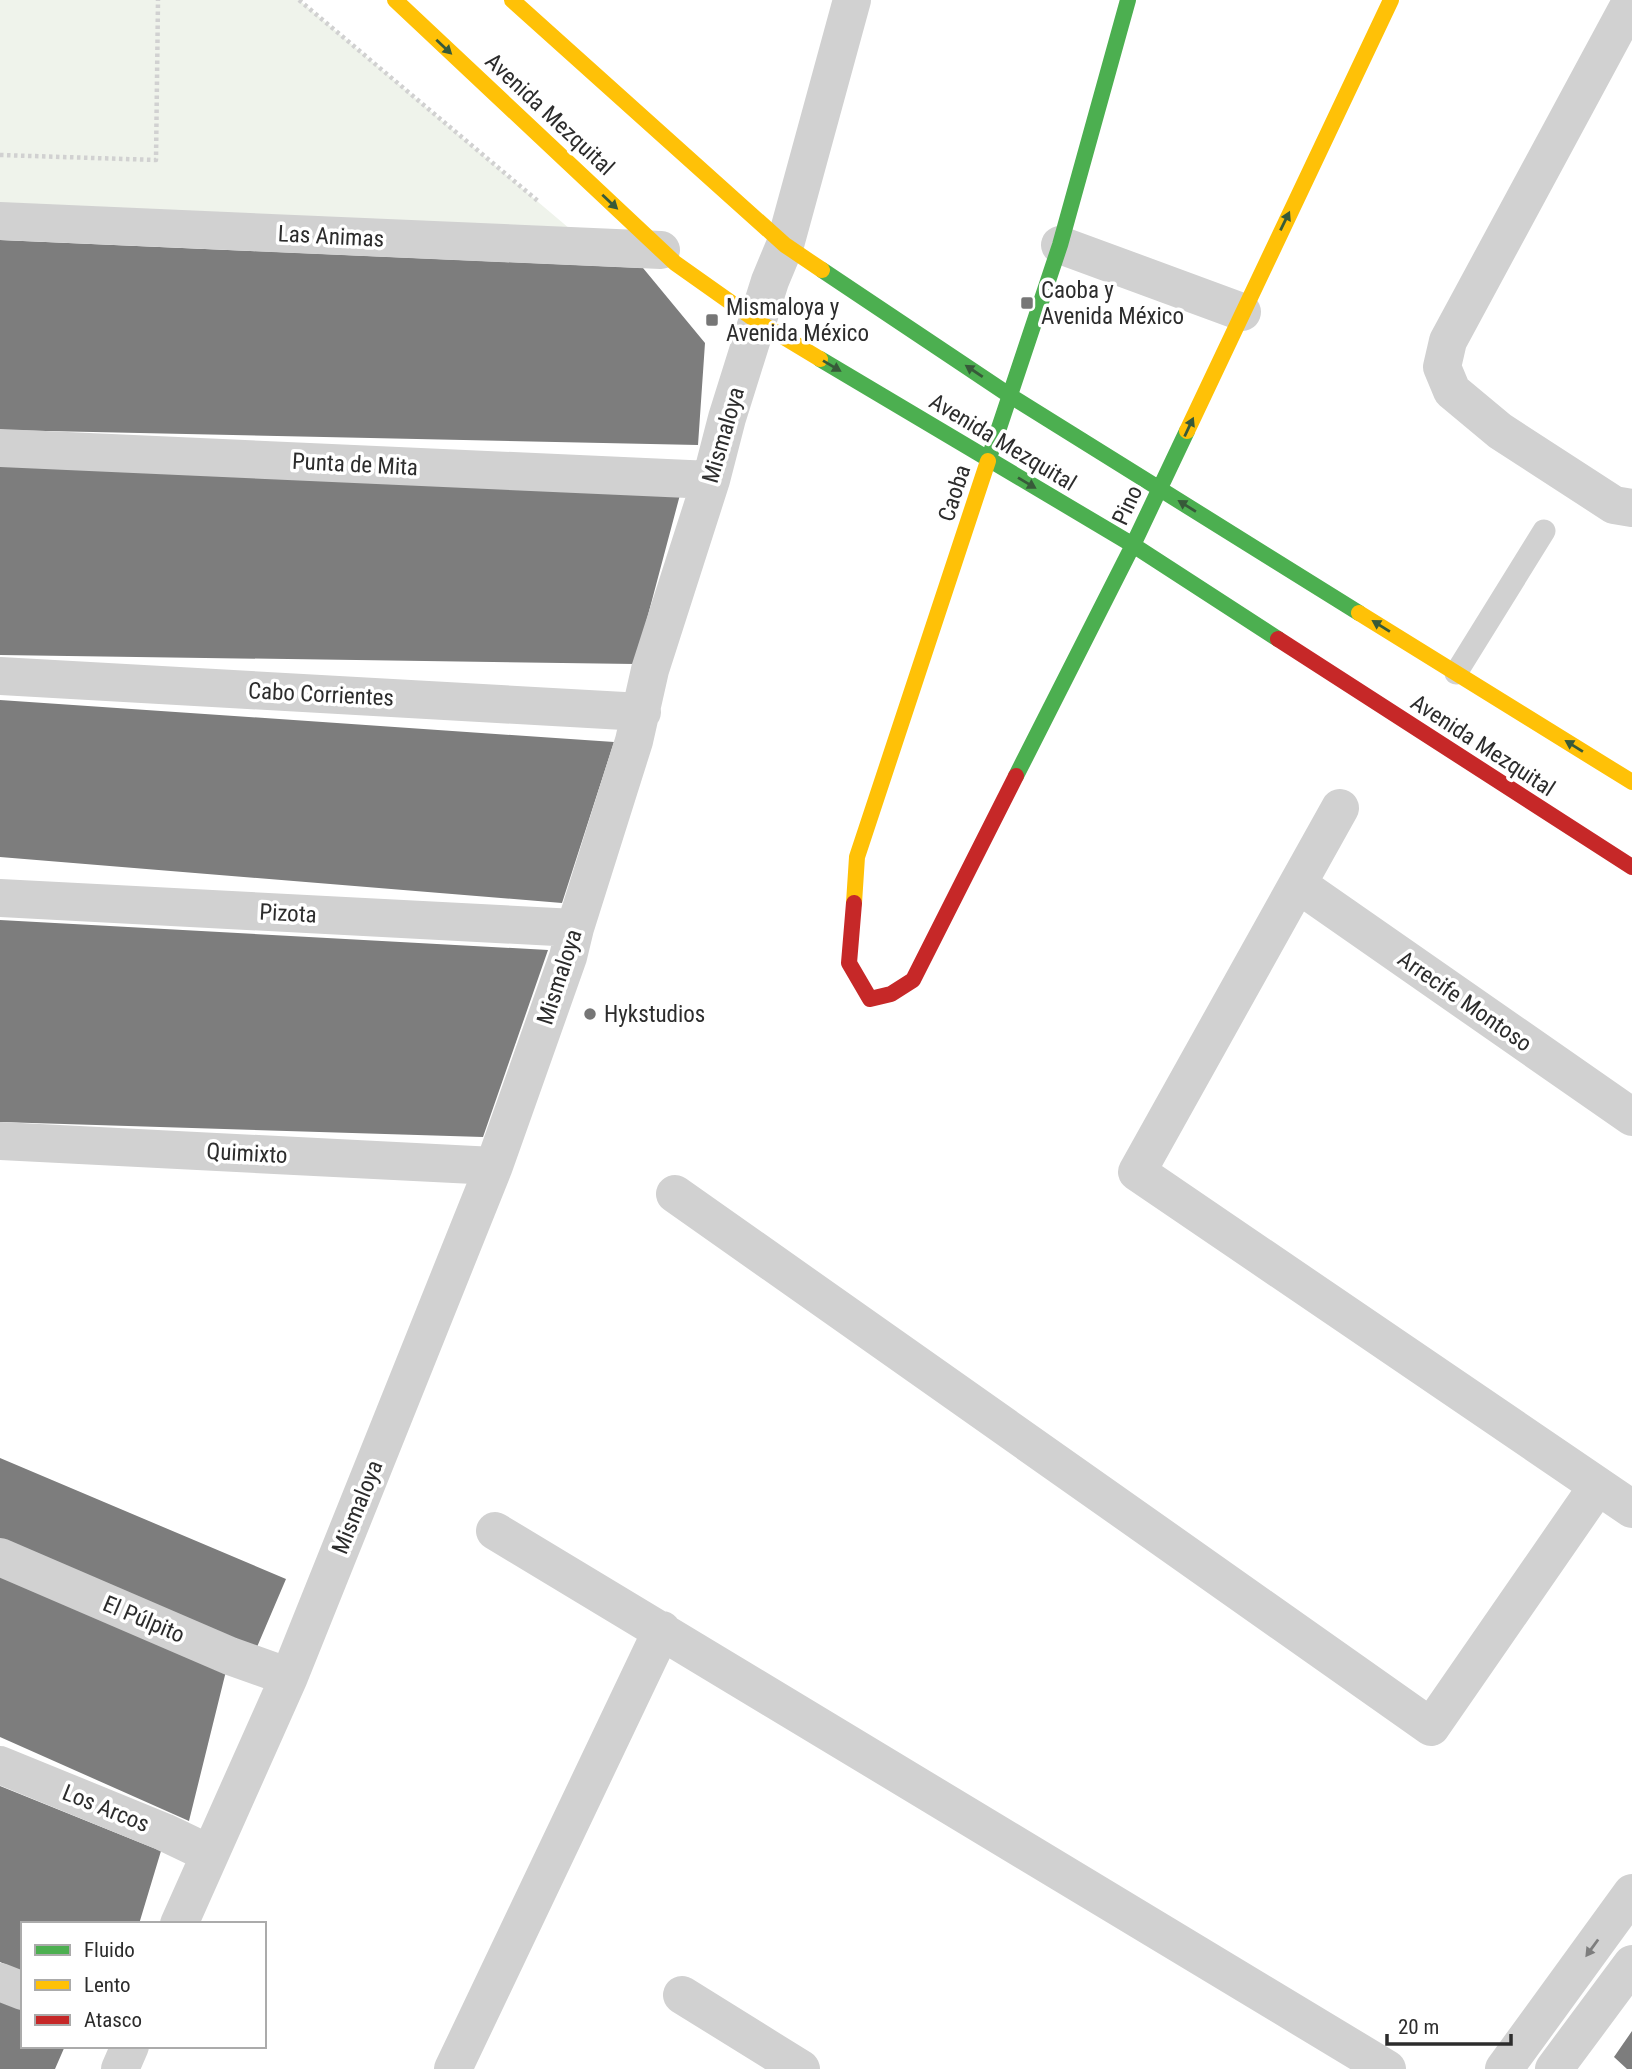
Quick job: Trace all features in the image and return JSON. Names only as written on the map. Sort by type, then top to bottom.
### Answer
[{"type":"main road","name":"Avenida Mezquital","points":[[395,0],[675,263],[757,321],[1133,545],[1632,867]]},
{"type":"main road","name":"Avenida Mezquital","points":[[512,0],[785,245],[1009,394],[1632,782]]},
{"type":"main road","name":"Caoba","points":[[870,999],[849,962],[857,857],[1060,245],[1128,0]]},
{"type":"main road","name":"Pino","points":[[870,999],[891,994],[913,981],[1133,545],[1391,0]]},
{"type":"street","name":"Mismaloya","points":[[180,1922],[289,1677],[494,1166],[568,957],[642,712],[650,670],[711,480],[757,321],[785,245],[852,0]]},
{"type":"street","points":[[1632,0],[1448,341],[1442,367],[1452,391],[1500,431],[1614,506],[1632,508]]},
{"type":"street","name":"Las Animas","points":[[0,221],[661,250]]},
{"type":"street","points":[[1060,245],[1242,312]]},
{"type":"street","name":"Punta de Mita","points":[[0,448],[711,480]]},
{"type":"street","name":"Cabo Corrientes","points":[[0,676],[642,712]]},
{"type":"street","points":[[1340,808],[1138,1172],[1632,1509]]},
{"type":"street","name":"Arrecife Montoso","points":[[1299,885],[1632,1117]]},
{"type":"street","name":"Pizota","points":[[0,898],[575,928]]},
{"type":"street","name":"Quimixto","points":[[0,1141],[494,1166]]},
{"type":"street","points":[[675,1194],[1431,1727],[1597,1487]]},
{"type":"street","points":[[495,1531],[1387,2069]]},
{"type":"street","name":"El Púlpito","points":[[0,1557],[230,1656],[289,1677]]},
{"type":"street","points":[[453,2069],[662,1630]]},
{"type":"street","name":"Los Arcos","points":[[0,1765],[211,1854]]},
{"type":"street","points":[[1504,2069],[1632,1893]]},
{"type":"street","points":[[1555,2069],[1632,1964]]},
{"type":"street","points":[[0,1982],[21,1990]]},
{"type":"street","points":[[682,1995],[801,2069]]},
{"type":"street","points":[[120,2069],[129,2048]]},
{"type":"lane","points":[[1457,673],[1545,531]]},
{"type":"path","points":[[0,155],[156,160],[158,0]]},
{"type":"path","points":[[299,0],[541,204]]},
{"type":"shaded area","points":[[0,0],[299,0],[583,240],[0,213]]},
{"type":"building","points":[[0,240],[643,268],[705,343],[698,445],[0,430]]},
{"type":"building","points":[[0,465],[681,491],[635,664],[0,655]]},
{"type":"building","points":[[0,700],[614,742],[562,903],[0,857]]},
{"type":"building","points":[[0,920],[548,950],[483,1137],[0,1122]]},
{"type":"building","points":[[0,1458],[286,1579],[254,1654],[0,1547]]},
{"type":"building","points":[[0,1571],[228,1663],[189,1821],[0,1737]]},
{"type":"building","points":[[0,1786],[161,1851],[140,1922],[21,1922],[21,1971],[0,1962]]},
{"type":"building","points":[[0,1993],[21,2000],[21,2048],[64,2048],[55,2069],[0,2069]]},
{"type":"building","points":[[1632,2031],[1632,2069],[1627,2069],[1614,2057]]},
{"type":"traffic: fast","points":[[988,461],[1060,245],[1128,0]]},
{"type":"traffic: fast","points":[[822,270],[1009,395],[1359,613]]},
{"type":"traffic: fast","points":[[820,359],[1133,545],[1278,639]]},
{"type":"traffic: fast","points":[[1016,776],[1133,545],[1187,431]]},
{"type":"traffic: slow","points":[[395,0],[675,263],[757,321],[820,359]]},
{"type":"traffic: slow","points":[[512,0],[785,245],[822,270]]},
{"type":"traffic: slow","points":[[1187,431],[1391,0]]},
{"type":"traffic: slow","points":[[854,903],[857,857],[988,461]]},
{"type":"traffic: slow","points":[[1359,613],[1632,782]]},
{"type":"traffic: jam","points":[[1278,639],[1632,867]]},
{"type":"traffic: jam","points":[[854,903],[849,963],[870,999],[891,994],[913,980],[1016,776]]},
{"type":"place","name":"Caoba y Avenida México","points":[[1027,303]]},
{"type":"place","name":"Mismaloya y Avenida México","points":[[712,320]]},
{"type":"place","name":"Hykstudios","points":[[590,1014]]}]
